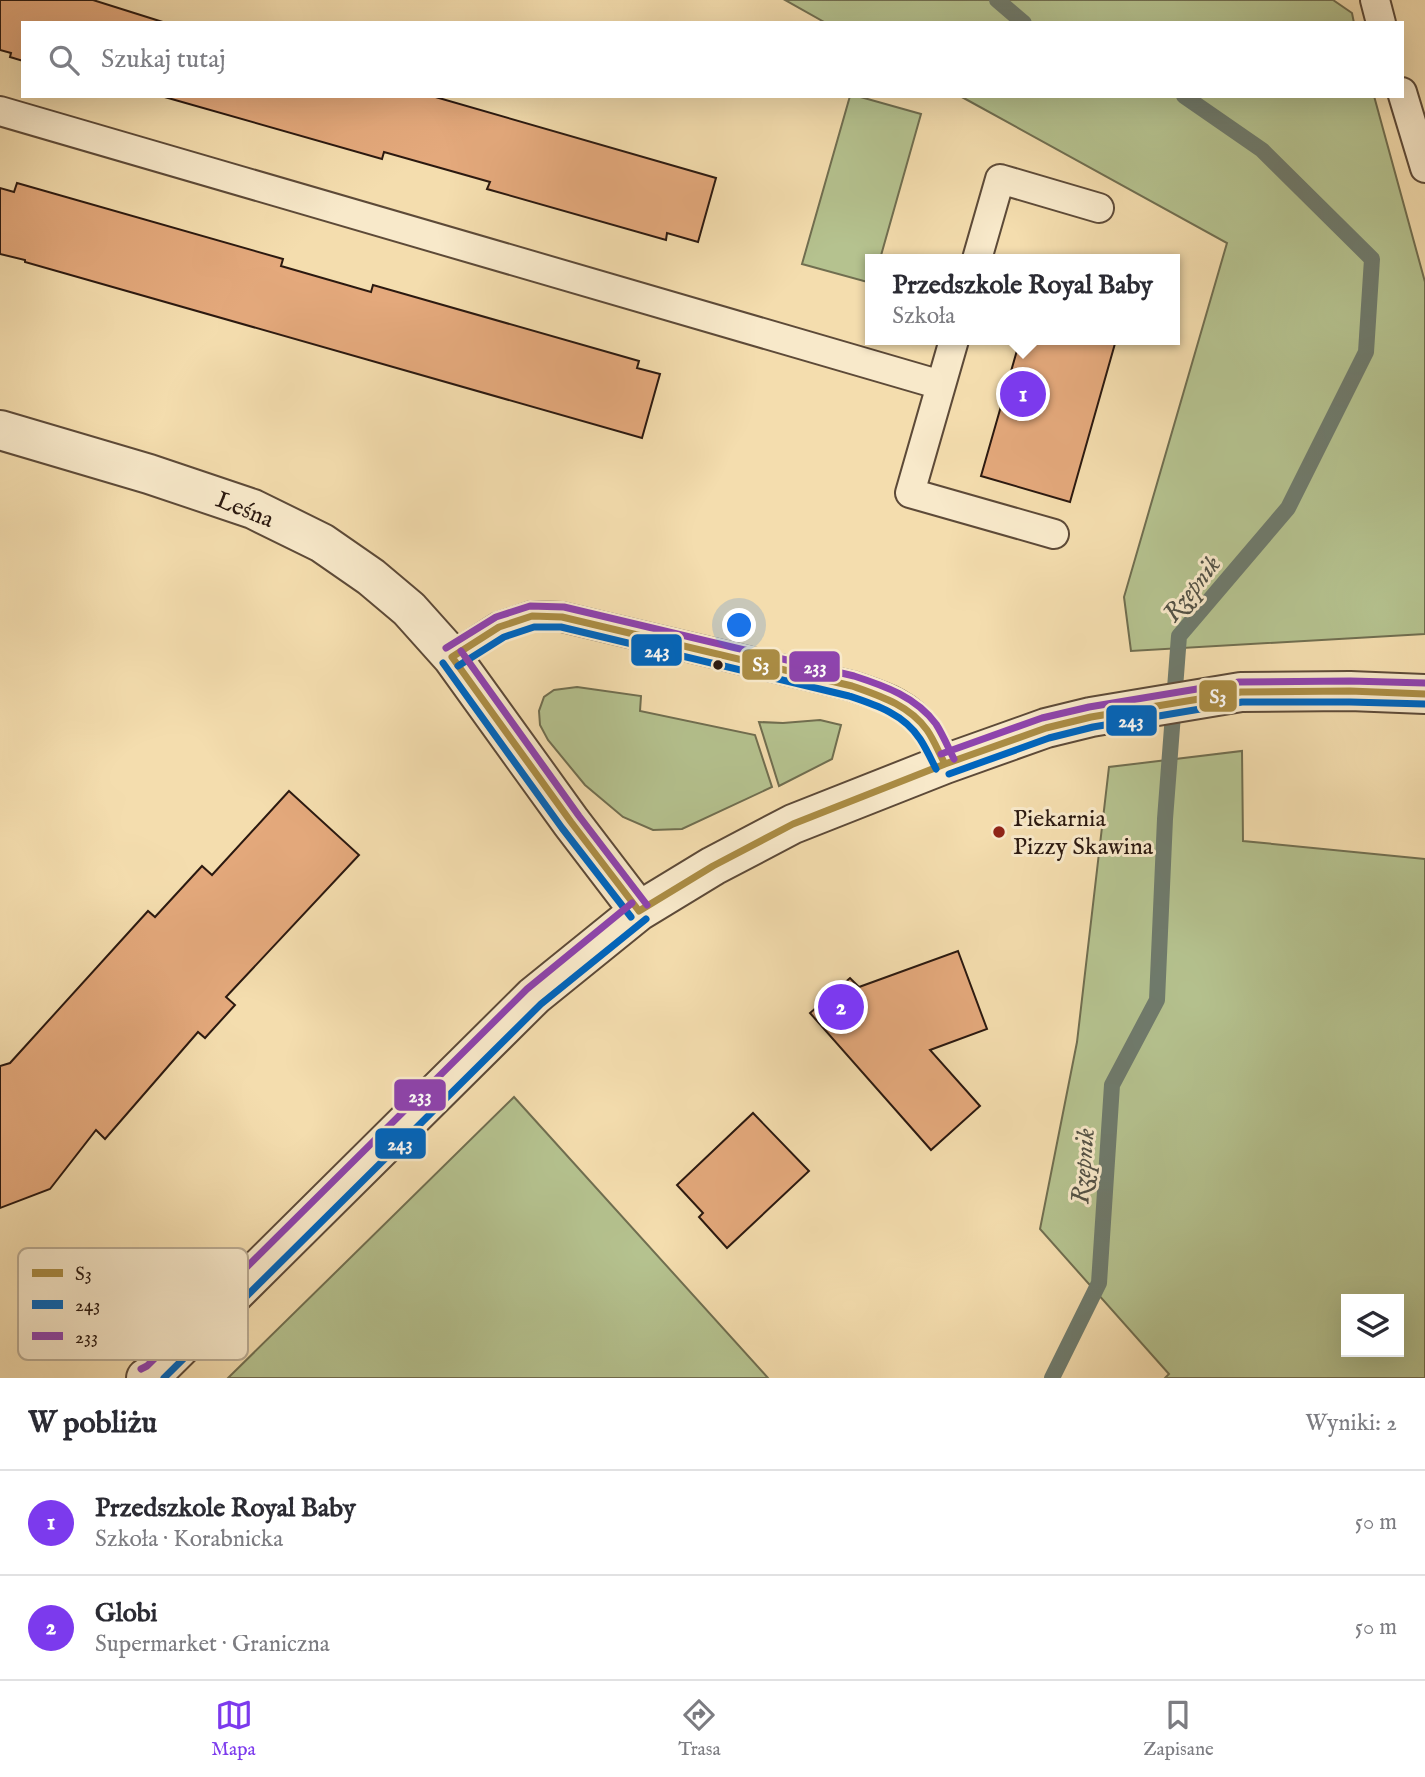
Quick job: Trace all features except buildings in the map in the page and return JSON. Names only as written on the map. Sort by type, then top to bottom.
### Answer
[{"type":"street","name":"Leśna","points":[[0,430],[149,474],[253,509],[322,543],[371,577],[409,609],[452,657],[639,911]]},
{"type":"street","points":[[248,1280],[534,996],[639,911],[713,866],[793,824],[945,764],[1046,728],[1091,717],[1241,692],[1350,691],[1425,694]]},
{"type":"street","points":[[146,1378],[167,1360]]},
{"type":"lane","points":[[1374,0],[1380,21]]},
{"type":"lane","points":[[1404,98],[1425,168]]},
{"type":"lane","points":[[0,111],[941,385]]},
{"type":"lane","points":[[978,254],[1000,179],[1099,208]]},
{"type":"lane","points":[[953,345],[911,493],[1054,534]]},
{"type":"lane","points":[[452,657],[499,626],[531,616],[562,617],[852,686],[889,698],[910,711],[926,730],[945,764]]},
{"type":"green space","points":[[785,0],[1333,0],[1352,13],[1354,21],[822,21]]},
{"type":"green space","points":[[849,98],[864,98],[921,114],[881,254],[865,254],[865,281],[802,264]]},
{"type":"green space","points":[[964,98],[1375,98],[1425,282],[1425,634],[1131,651],[1124,597],[1227,243]]},
{"type":"green space","points":[[577,687],[641,696],[640,711],[755,735],[772,787],[682,829],[653,830],[623,817],[585,785],[548,740],[540,725],[539,711],[544,697],[554,690]]},
{"type":"green space","points":[[820,720],[841,725],[832,759],[779,786],[759,722]]},
{"type":"green space","points":[[1242,751],[1243,841],[1425,859],[1425,1378],[1165,1378],[1169,1374],[1040,1229],[1077,1042],[1109,767]]},
{"type":"green space","points":[[514,1097],[768,1378],[228,1378]]},
{"type":"waterway","name":"Rzepnik","points":[[997,0],[1022,21]]},
{"type":"waterway","name":"Rzepnik","points":[[1052,1378],[1099,1283],[1112,1085],[1157,1000],[1165,819],[1179,636],[1288,508],[1366,352],[1372,259],[1262,150],[1187,98]]},
{"type":"transit line","name":"233","points":[[446,648],[496,617],[530,606],[564,607],[854,676],[877,684],[909,700],[928,715],[939,728],[954,759]]},
{"type":"transit line","name":"S3","points":[[452,657],[499,627],[532,616],[562,617],[852,686],[873,694],[893,702],[920,721],[930,734],[945,764]]},
{"type":"transit line","name":"243","points":[[458,666],[504,637],[534,627],[561,627],[869,703],[906,723],[924,746],[936,769]]},
{"type":"transit line","name":"233","points":[[461,651],[579,816],[647,905]]},
{"type":"transit line","name":"S3","points":[[452,657],[639,911]]},
{"type":"transit line","name":"243","points":[[443,663],[562,828],[631,917]]},
{"type":"transit line","name":"233","points":[[941,754],[1042,718],[1089,707],[1239,682],[1425,683]]},
{"type":"transit line","name":"S3","points":[[639,911],[713,866],[793,824],[945,764],[1046,728],[1091,717],[1241,692],[1350,691],[1425,694]]},
{"type":"transit line","name":"243","points":[[949,774],[1049,738],[1093,727],[1242,702],[1425,704]]},
{"type":"transit line","name":"233","points":[[248,1266],[527,989],[632,903]]},
{"type":"transit line","name":"243","points":[[248,1295],[541,1004],[646,919]]},
{"type":"transit line","name":"233","points":[[141,1369],[153,1360]]},
{"type":"transit line","name":"243","points":[[164,1378],[182,1360]]},
{"type":"place","name":"Przedszkole Royal Baby","points":[[1023,394]]},
{"type":"place","name":"Piekarnia Pizzy Skawina","points":[[999,832]]},
{"type":"place","name":"Globi","points":[[841,1007]]}]
